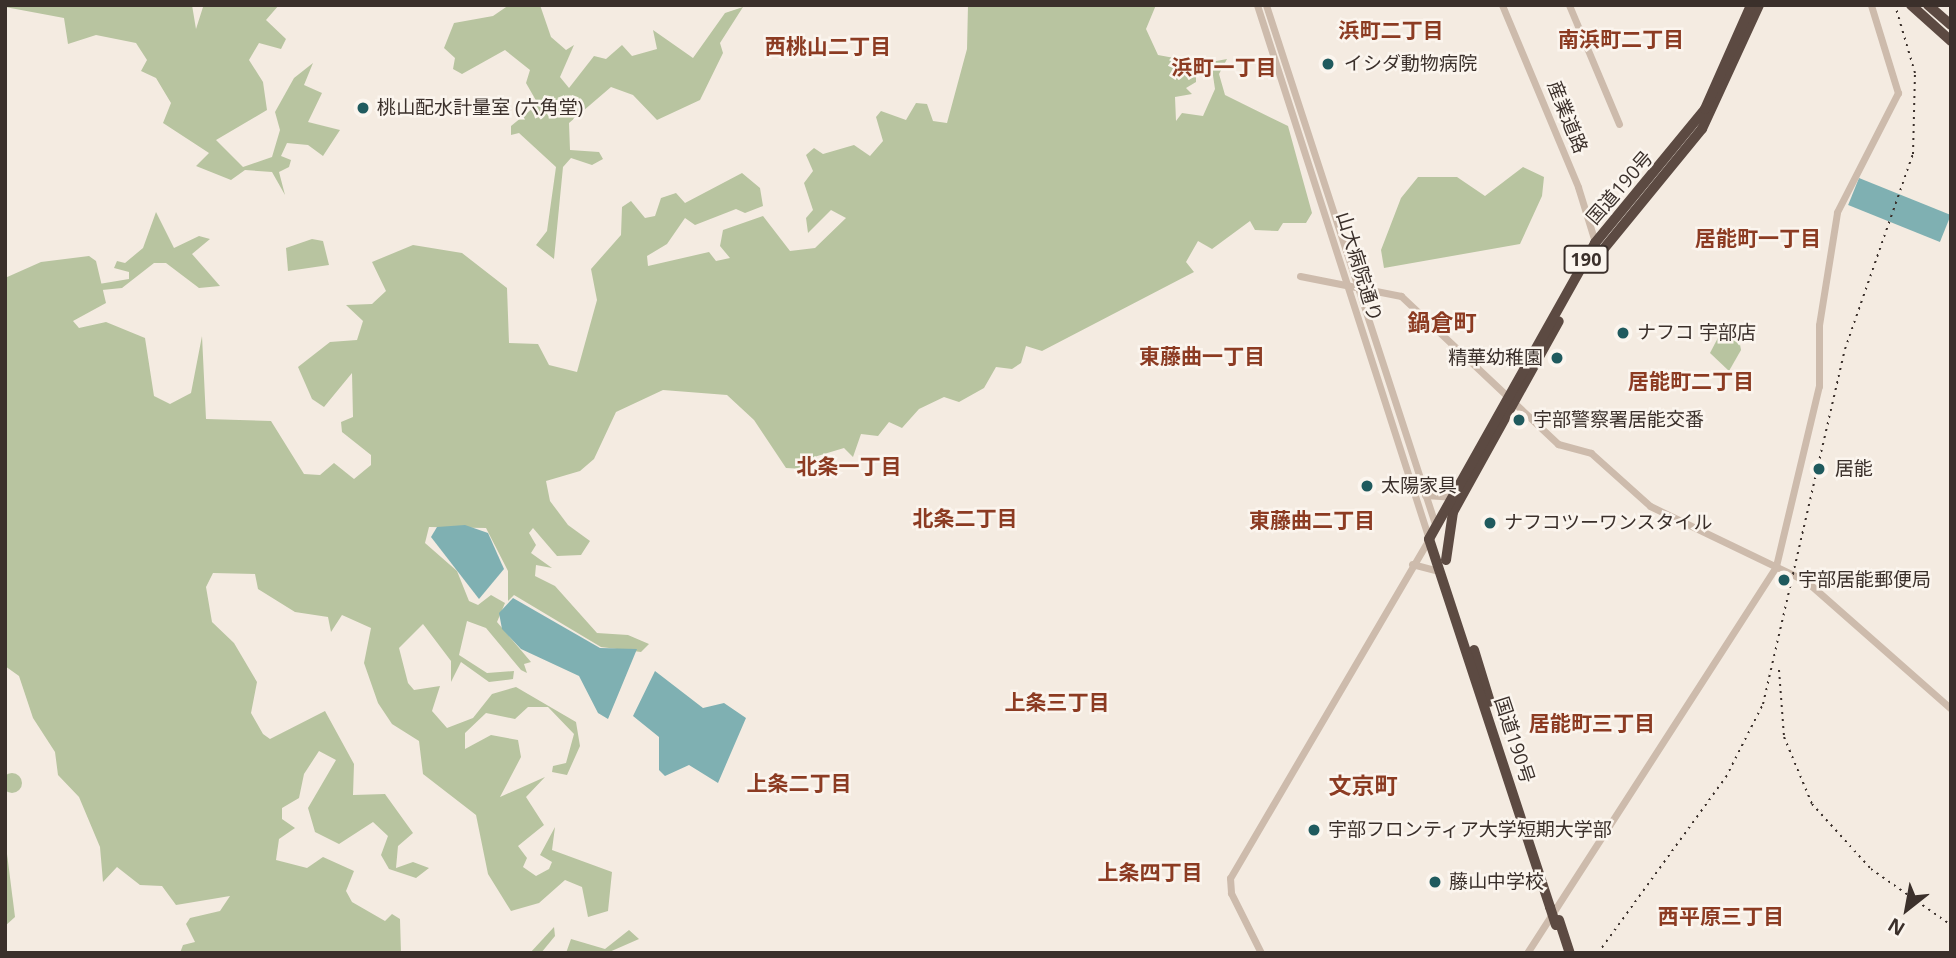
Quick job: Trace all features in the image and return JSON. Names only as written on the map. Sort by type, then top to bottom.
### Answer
[{"type":"highway","name":"国道190号","points":[[1552,904],[1448,586],[1434,532],[1597,247],[1692,129],[1751,5]]},
{"type":"highway","name":"国道190号","points":[[1597,247],[1711,115],[1759,5]]},
{"type":"highway","points":[[1911,5],[1951,41]]},
{"type":"highway","points":[[1928,5],[1951,25]]},
{"type":"highway","name":"国道190号","points":[[1446,560],[1450,521],[1511,399]]},
{"type":"highway","name":"国道190号","points":[[1434,532],[1484,456]]},
{"type":"highway","name":"国道190号","points":[[1434,532],[1446,560],[1552,904],[1570,953]]},
{"type":"highway","name":"国道190号","points":[[1558,923],[1564,953]]},
{"type":"street","name":"山大病院通り","points":[[1257,5],[1347,284],[1434,532]]},
{"type":"street","name":"山大病院通り","points":[[1266,5],[1425,495],[1434,532]]},
{"type":"street","name":"産業道路","points":[[1502,5],[1578,187],[1597,247]]},
{"type":"street","points":[[1569,5],[1619,124]]},
{"type":"street","points":[[1527,953],[1572,892],[1776,566],[1819,386],[1819,325],[1837,212],[1898,93],[1871,5]]},
{"type":"street","points":[[1300,276],[1357,285],[1406,299],[1558,444],[1591,453],[1650,506],[1814,587],[1951,709]]},
{"type":"street","points":[[1425,495],[1452,497]]},
{"type":"street","points":[[1261,953],[1231,893],[1230,878],[1412,564],[1434,532]]},
{"type":"street","points":[[1412,564],[1433,566],[1448,586]]},
{"type":"green space","points":[[192,5],[196,29],[203,7],[279,5],[266,20],[286,39],[281,49],[259,43],[249,60],[263,82],[267,110],[216,140],[243,167],[272,157],[280,130],[275,112],[294,78],[313,63],[304,85],[322,93],[308,122],[340,130],[323,156],[308,145],[287,143],[281,156],[291,160],[289,167],[279,172],[285,195],[272,172],[245,170],[231,180],[196,166],[209,153],[163,123],[171,103],[156,78],[141,71],[147,60],[136,43],[96,35],[68,44],[64,18],[5,7]]},
{"type":"green space","points":[[509,5],[540,5],[551,37],[566,50],[574,45],[560,77],[569,88],[594,56],[606,59],[622,45],[632,56],[657,49],[653,30],[693,58],[725,13],[743,7],[720,43],[723,53],[700,100],[657,120],[633,95],[611,87],[569,123],[570,150],[599,152],[603,159],[592,165],[571,158],[563,167],[554,259],[536,245],[547,231],[556,167],[519,133],[511,135],[511,126],[538,104],[526,83],[530,70],[505,50],[462,74],[453,69],[455,58],[444,48],[454,23],[493,16]]},
{"type":"green space","points":[[968,5],[1156,5],[1146,29],[1158,55],[1196,62],[1196,82],[1186,88],[1192,94],[1175,97],[1176,121],[1182,113],[1203,116],[1215,89],[1211,62],[1227,59],[1219,74],[1225,95],[1288,126],[1312,213],[1306,223],[1283,223],[1278,231],[1255,230],[1250,221],[1212,249],[1198,241],[1186,262],[1194,272],[1042,351],[1026,346],[1021,363],[1012,369],[996,367],[984,388],[959,402],[944,397],[919,409],[902,428],[889,422],[878,436],[861,434],[853,457],[844,448],[814,457],[805,469],[786,468],[754,420],[727,395],[663,390],[616,412],[594,459],[580,471],[546,481],[550,501],[568,525],[590,541],[581,555],[557,556],[533,528],[529,533],[536,545],[531,553],[552,568],[536,565],[535,576],[555,586],[597,633],[628,635],[649,644],[641,652],[601,647],[514,595],[508,601],[508,571],[486,528],[429,527],[425,543],[457,571],[469,601],[478,605],[491,595],[505,603],[497,622],[531,662],[524,664],[527,673],[521,670],[486,628],[467,621],[459,655],[487,673],[514,671],[513,679],[489,682],[461,662],[451,682],[451,661],[423,624],[399,648],[408,683],[414,690],[440,686],[432,711],[447,728],[473,718],[492,694],[516,687],[576,722],[580,746],[567,775],[552,772],[553,766],[566,763],[574,734],[548,707],[528,707],[515,719],[486,713],[465,733],[465,749],[491,735],[518,740],[521,757],[500,797],[545,777],[526,797],[544,825],[518,846],[527,858],[523,867],[536,876],[549,869],[552,862],[540,855],[555,827],[552,850],[612,872],[608,911],[588,917],[582,887],[565,880],[539,903],[511,911],[488,874],[476,815],[423,774],[419,741],[392,724],[378,703],[364,663],[371,628],[342,615],[331,632],[328,617],[295,612],[258,589],[255,574],[213,573],[206,587],[212,622],[234,643],[257,682],[251,713],[263,734],[270,739],[325,711],[354,764],[353,795],[385,794],[413,833],[398,846],[396,868],[413,862],[429,868],[416,878],[389,869],[381,855],[388,836],[373,822],[339,844],[315,832],[308,808],[336,760],[319,751],[304,774],[299,798],[282,808],[282,819],[295,828],[279,839],[276,860],[307,868],[323,857],[354,871],[346,891],[352,902],[385,921],[392,914],[400,919],[401,953],[180,953],[183,945],[195,942],[186,924],[190,918],[220,911],[230,896],[176,905],[162,886],[140,885],[117,867],[103,882],[100,847],[79,797],[58,775],[55,752],[33,718],[19,676],[5,666],[5,278],[41,262],[89,256],[96,261],[106,303],[73,321],[79,328],[106,322],[145,338],[154,396],[170,404],[191,393],[202,336],[206,419],[271,421],[304,474],[320,475],[334,463],[354,479],[371,465],[371,455],[342,432],[341,422],[353,417],[352,373],[324,407],[312,399],[298,367],[330,342],[357,340],[363,321],[346,305],[372,304],[386,291],[372,262],[413,245],[462,253],[507,288],[509,343],[538,344],[549,365],[577,372],[597,300],[591,269],[621,235],[622,207],[631,201],[645,218],[655,216],[661,198],[676,193],[685,203],[742,173],[760,188],[763,206],[745,213],[736,209],[695,225],[685,218],[667,244],[647,256],[648,266],[709,252],[716,261],[730,258],[720,246],[723,230],[763,216],[790,251],[815,248],[846,218],[831,210],[808,233],[806,218],[813,210],[804,183],[813,171],[806,155],[814,148],[823,154],[854,145],[870,156],[883,141],[876,117],[881,111],[906,120],[916,103],[927,104],[933,121],[947,123],[967,49]]},
{"type":"green space","points":[[1523,167],[1544,177],[1542,196],[1520,244],[1384,268],[1381,250],[1401,198],[1418,177],[1457,177],[1485,196]]},
{"type":"green space","points":[[156,212],[174,248],[199,236],[210,239],[192,254],[220,286],[199,288],[166,263],[154,263],[122,288],[102,290],[99,284],[129,279],[129,272],[114,268],[117,261],[125,263],[143,248]]},
{"type":"green space","points":[[312,239],[323,241],[329,265],[288,271],[286,248]]},
{"type":"green space","points":[[1721,332],[1739,339],[1741,350],[1729,371],[1710,353]]},
{"type":"green space","points":[[12,773],[19,776],[22,783],[19,790],[12,793],[5,790],[2,783],[5,776]]},
{"type":"green space","points":[[5,838],[15,917],[5,926]]},
{"type":"green space","points":[[554,927],[555,936],[541,953],[530,953]]},
{"type":"green space","points":[[629,930],[639,939],[607,953],[566,953],[571,939],[605,949]]},
{"type":"water","points":[[1859,178],[1951,215],[1940,242],[1848,205]]},
{"type":"water","points":[[465,525],[488,533],[504,569],[479,599],[431,537],[437,527]]},
{"type":"water","points":[[513,598],[600,648],[637,649],[608,719],[598,713],[579,676],[521,649],[502,629],[499,613]]},
{"type":"water","points":[[655,671],[703,708],[724,703],[746,718],[718,783],[689,765],[665,776],[659,770],[659,737],[633,716]]},
{"type":"railway","points":[[1598,953],[1726,777],[1763,704],[1845,349],[1913,154],[1915,73],[1895,5]]},
{"type":"railway","points":[[1779,670],[1784,737],[1812,804],[1871,869],[1951,925]]},
{"type":"place","name":"イシダ動物病院","points":[[1328,64]]},
{"type":"place","name":"桃山配水計量室 (六角堂)","points":[[363,108]]},
{"type":"place","name":"ナフコ 宇部店","points":[[1623,333]]},
{"type":"place","name":"精華幼稚園","points":[[1557,358]]},
{"type":"place","name":"宇部警察署居能交番","points":[[1519,420]]},
{"type":"place","name":"居能","points":[[1819,469]]},
{"type":"place","name":"太陽家具","points":[[1367,486]]},
{"type":"place","name":"ナフコツーワンスタイル","points":[[1490,523]]},
{"type":"place","name":"宇部居能郵便局","points":[[1784,580]]},
{"type":"place","name":"宇部フロンティア大学短期大学部","points":[[1314,830]]},
{"type":"place","name":"藤山中学校","points":[[1435,882]]},
{"type":"district","name":"浜町二丁目","points":[[1391,30]]},
{"type":"district","name":"南浜町二丁目","points":[[1621,39]]},
{"type":"district","name":"西桃山二丁目","points":[[828,46]]},
{"type":"district","name":"浜町一丁目","points":[[1224,67]]},
{"type":"district","name":"居能町一丁目","points":[[1758,238]]},
{"type":"district","name":"鍋倉町","points":[[1442,322]]},
{"type":"district","name":"東藤曲一丁目","points":[[1202,356]]},
{"type":"district","name":"居能町二丁目","points":[[1691,381]]},
{"type":"district","name":"北条一丁目","points":[[849,466]]},
{"type":"district","name":"北条二丁目","points":[[965,518]]},
{"type":"district","name":"東藤曲二丁目","points":[[1312,520]]},
{"type":"district","name":"上条三丁目","points":[[1057,702]]},
{"type":"district","name":"居能町三丁目","points":[[1592,723]]},
{"type":"district","name":"上条二丁目","points":[[799,783]]},
{"type":"district","name":"文京町","points":[[1363,785]]},
{"type":"district","name":"上条四丁目","points":[[1150,872]]},
{"type":"district","name":"西平原三丁目","points":[[1721,916]]}]
